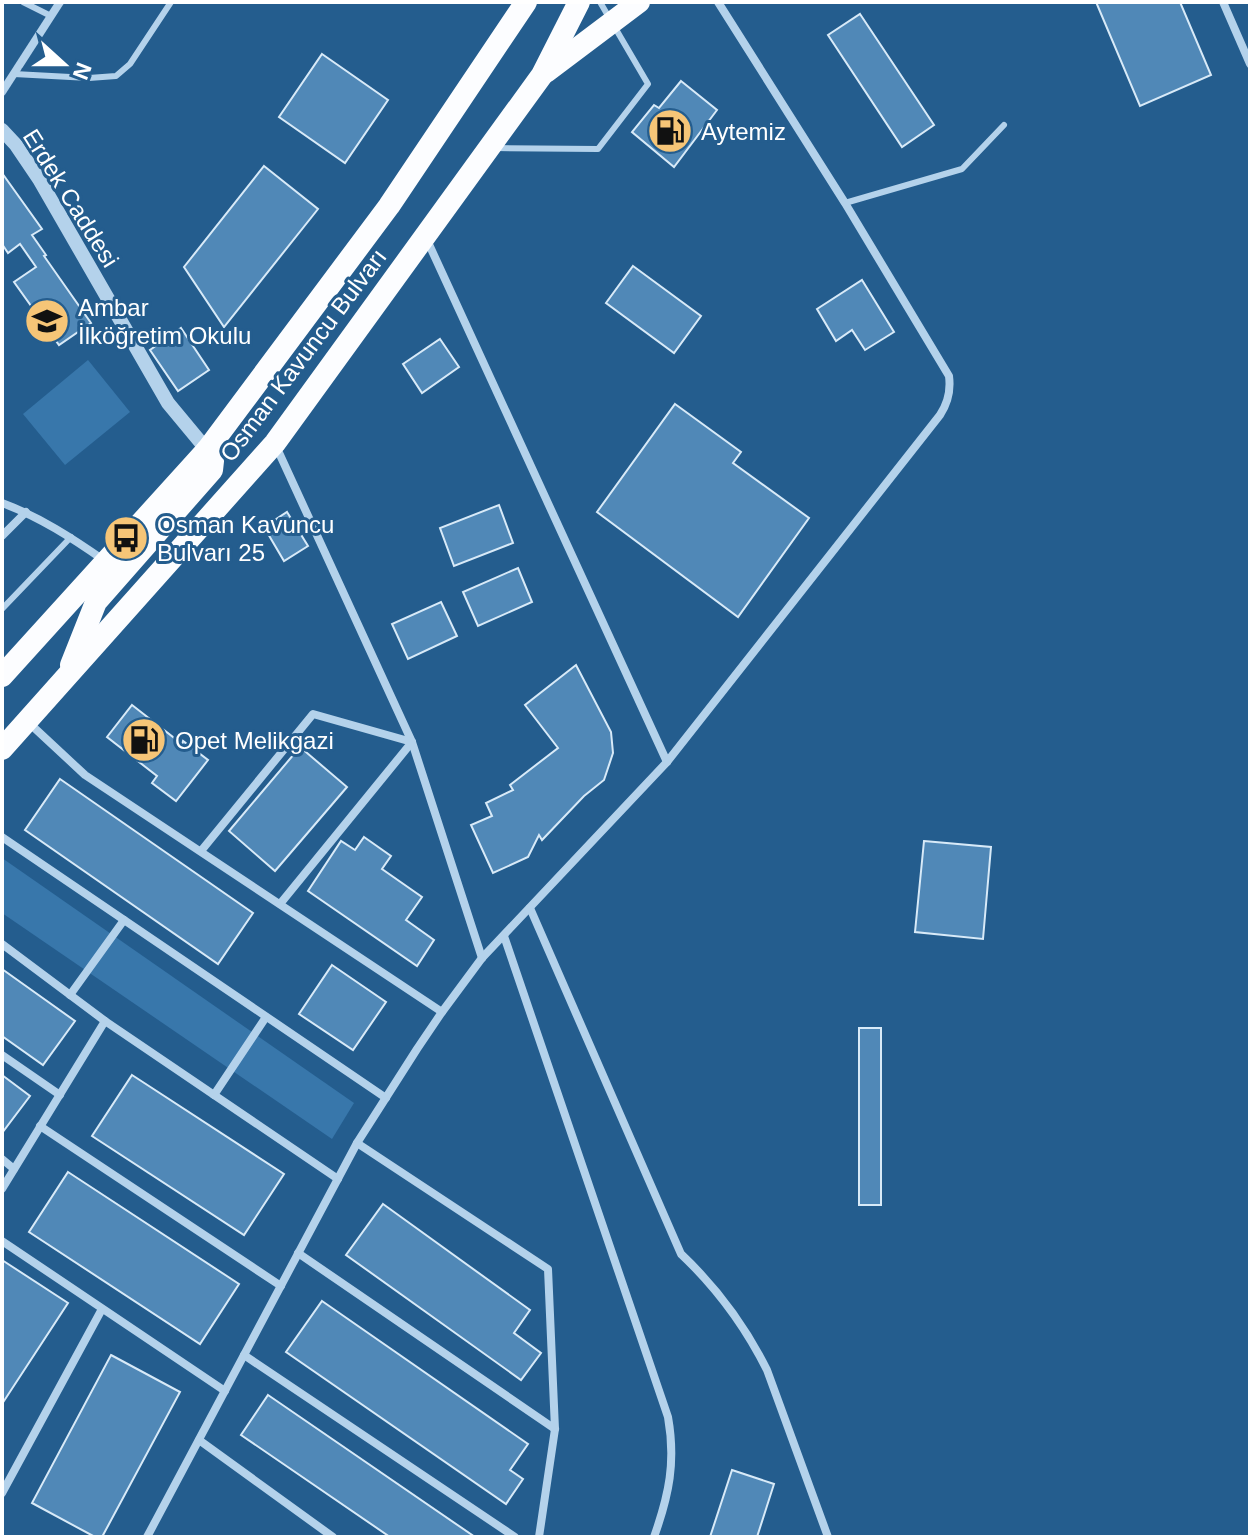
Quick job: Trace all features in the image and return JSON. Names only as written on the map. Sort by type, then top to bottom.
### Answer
[{"type":"highway","name":"Osman Kavuncu Bulvarı","points":[[2,676],[207,450],[389,206],[526,2]]},
{"type":"highway","name":"Osman Kavuncu Bulvarı","points":[[2,749],[275,443],[542,75],[579,2]]},
{"type":"highway","points":[[542,75],[639,2]]},
{"type":"highway","points":[[66,678],[96,602],[212,470],[213,461],[207,450]]},
{"type":"street","points":[[2,92],[60,2]]},
{"type":"street","points":[[147,1537],[357,1143],[442,1012],[482,958],[667,762],[930,428],[947,401],[949,376],[845,203],[718,2]]},
{"type":"street","points":[[1223,2],[1250,64]]},
{"type":"street","name":"Erdek Caddesi","points":[[2,130],[39,179],[168,403],[207,450]]},
{"type":"street","points":[[425,236],[667,762]]},
{"type":"street","points":[[275,443],[412,742],[482,958]]},
{"type":"street","points":[[2,503],[26,512],[71,537],[105,561]]},
{"type":"street","points":[[2,536],[26,512]]},
{"type":"street","points":[[201,851],[313,714],[412,742]]},
{"type":"street","points":[[28,721],[85,775],[442,1012]]},
{"type":"street","points":[[280,904],[412,742]]},
{"type":"street","points":[[2,837],[386,1098]]},
{"type":"street","points":[[530,908],[681,1254],[730,1307],[767,1370],[828,1537]]},
{"type":"street","points":[[70,995],[124,920]]},
{"type":"street","points":[[504,936],[668,1417],[672,1449],[670,1481],[654,1537]]},
{"type":"street","points":[[2,944],[105,1021],[338,1179]]},
{"type":"street","points":[[214,1095],[266,1017]]},
{"type":"street","points":[[2,1189],[105,1021]]},
{"type":"street","points":[[2,1055],[60,1095]]},
{"type":"street","points":[[40,1126],[281,1286]]},
{"type":"street","points":[[357,1143],[548,1269],[555,1429],[539,1537]]},
{"type":"street","points":[[2,1159],[14,1169]]},
{"type":"street","points":[[2,1241],[225,1391]]},
{"type":"street","points":[[298,1253],[555,1429]]},
{"type":"street","points":[[2,1493],[102,1309]]},
{"type":"street","points":[[244,1355],[515,1537]]},
{"type":"street","points":[[199,1440],[333,1537]]},
{"type":"lane","points":[[23,2],[51,16]]},
{"type":"lane","points":[[14,74],[89,78],[116,76],[130,64],[171,2]]},
{"type":"lane","points":[[488,148],[598,149],[648,84],[600,2]]},
{"type":"lane","points":[[845,203],[962,169],[1004,125]]},
{"type":"lane","points":[[2,609],[71,537]]},
{"type":"shaded area","points":[[88,360],[130,412],[65,465],[23,414]]},
{"type":"shaded area","points":[[2,858],[354,1103],[332,1139],[2,913]]},
{"type":"building","points":[[1096,2],[1180,2],[1211,75],[1140,106]]},
{"type":"building","points":[[860,14],[934,125],[902,147],[828,35]]},
{"type":"building","points":[[322,54],[388,100],[345,163],[279,117]]},
{"type":"building","points":[[681,81],[717,110],[674,167],[632,132],[654,105],[659,108]]},
{"type":"building","points":[[264,166],[318,209],[224,327],[184,267]]},
{"type":"building","points":[[2,173],[42,229],[32,235],[44,256],[91,323],[59,345],[14,282],[36,267],[20,244],[8,253],[2,244]]},
{"type":"building","points":[[633,266],[701,316],[674,353],[606,303]]},
{"type":"building","points":[[862,280],[894,332],[865,350],[852,330],[836,341],[817,309]]},
{"type":"building","points":[[181,328],[209,370],[178,391],[150,350]]},
{"type":"building","points":[[440,339],[459,367],[422,393],[403,364]]},
{"type":"building","points":[[675,404],[741,452],[733,463],[809,518],[738,617],[597,512]]},
{"type":"building","points":[[499,505],[513,543],[454,566],[440,528]]},
{"type":"building","points":[[287,512],[308,546],[284,561],[264,527]]},
{"type":"building","points":[[518,568],[532,602],[478,626],[463,592]]},
{"type":"building","points":[[441,602],[457,636],[408,659],[392,624]]},
{"type":"building","points":[[576,665],[611,732],[613,753],[604,780],[584,796],[542,840],[539,835],[528,857],[493,873],[471,825],[492,816],[486,803],[513,790],[510,785],[558,748],[525,705]]},
{"type":"building","points":[[132,705],[208,760],[176,801],[152,783],[157,776],[107,737]]},
{"type":"building","points":[[300,747],[347,787],[275,871],[229,831]]},
{"type":"building","points":[[60,779],[253,913],[218,964],[25,830]]},
{"type":"building","points":[[364,837],[391,856],[382,869],[422,897],[406,920],[434,940],[417,966],[308,891],[341,841],[355,850]]},
{"type":"building","points":[[924,841],[991,847],[983,939],[915,932]]},
{"type":"building","points":[[332,965],[386,1002],[353,1050],[299,1014]]},
{"type":"building","points":[[2,969],[75,1021],[43,1065],[2,1036]]},
{"type":"building","points":[[859,1028],[881,1028],[881,1205],[859,1205]]},
{"type":"building","points":[[2,1075],[30,1096],[2,1133]]},
{"type":"building","points":[[132,1075],[284,1174],[244,1235],[92,1136]]},
{"type":"building","points":[[68,1172],[239,1284],[200,1344],[29,1232]]},
{"type":"building","points":[[383,1204],[530,1310],[514,1333],[541,1353],[521,1380],[346,1255]]},
{"type":"building","points":[[2,1260],[68,1303],[2,1404]]},
{"type":"building","points":[[322,1301],[528,1444],[510,1470],[523,1479],[506,1504],[286,1352]]},
{"type":"building","points":[[111,1355],[180,1392],[102,1537],[95,1537],[32,1503]]},
{"type":"building","points":[[268,1395],[475,1537],[390,1537],[241,1435]]},
{"type":"building","points":[[732,1470],[774,1484],[757,1537],[710,1537]]},
{"type":"place","name":"Aytemiz","points":[[670,131]]},
{"type":"place","name":"Ambar İlköğretim Okulu","points":[[47,321]]},
{"type":"place","name":"Osman Kavuncu Bulvarı 25","points":[[126,538]]},
{"type":"place","name":"Opet Melikgazi","points":[[144,740]]}]
